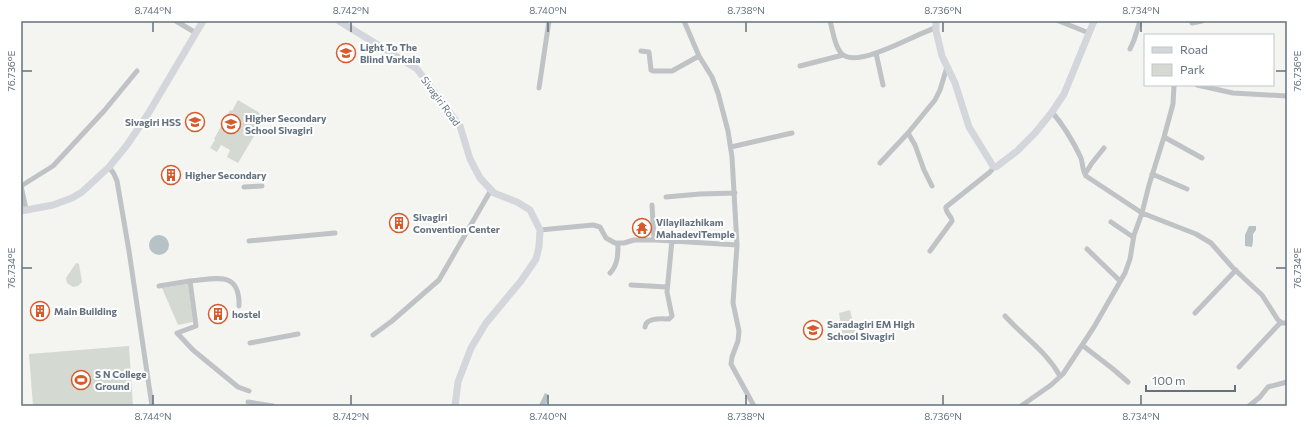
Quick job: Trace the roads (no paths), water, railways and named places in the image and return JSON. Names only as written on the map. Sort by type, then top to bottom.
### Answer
[{"type":"main road","points":[[24,210],[53,205],[72,198],[82,192],[109,167],[148,114],[203,21]]},
{"type":"main road","name":"Sivagiri Road","points":[[339,21],[417,69],[460,126],[470,159],[480,178],[494,193],[517,202],[530,210],[540,230]]},
{"type":"main road","points":[[936,24],[938,42],[947,67],[956,83],[969,127],[993,166],[995,166],[1017,151],[1035,133],[1052,112],[1064,94],[1094,21]]},
{"type":"main road","points":[[455,406],[458,382],[471,348],[486,323],[521,281],[536,259],[539,247],[540,230]]},
{"type":"street","points":[[176,21],[196,33]]},
{"type":"street","points":[[539,88],[549,21]]},
{"type":"street","points":[[684,21],[699,56],[712,77],[718,93],[731,147],[737,245],[732,297],[739,331],[738,341],[731,364],[754,406]]},
{"type":"street","points":[[830,21],[838,48],[843,55]]},
{"type":"street","points":[[1059,21],[1089,33]]},
{"type":"street","points":[[1130,49],[1140,21]]},
{"type":"street","points":[[1192,23],[1202,21]]},
{"type":"street","points":[[800,66],[843,55],[854,58],[876,53],[936,24]]},
{"type":"street","points":[[641,51],[649,52],[653,71],[672,71],[699,56]]},
{"type":"street","points":[[876,53],[883,85]]},
{"type":"street","points":[[880,163],[908,133],[935,100],[940,90],[947,67]]},
{"type":"street","points":[[24,210],[21,186],[53,166],[104,111],[138,71]]},
{"type":"street","points":[[1021,406],[1051,385],[1060,376],[1094,327],[1129,264],[1133,237],[1142,213],[1174,100],[1174,86]]},
{"type":"street","points":[[1202,86],[1234,93],[1287,96]]},
{"type":"street","points":[[1052,112],[1070,137],[1080,158],[1085,174],[1142,213],[1208,240],[1262,295],[1281,322],[1287,324]]},
{"type":"street","points":[[731,147],[792,133]]},
{"type":"street","points":[[908,133],[915,145],[932,186]]},
{"type":"street","points":[[1164,137],[1202,158]]},
{"type":"street","points":[[1085,174],[1104,148]]},
{"type":"street","points":[[930,251],[952,222],[946,207],[990,172],[995,166]]},
{"type":"street","points":[[109,167],[117,181],[152,406]]},
{"type":"street","points":[[1152,174],[1187,189]]},
{"type":"street","points":[[244,188],[262,186]]},
{"type":"street","points":[[374,335],[439,280],[491,190]]},
{"type":"street","points":[[666,197],[735,193]]},
{"type":"street","points":[[652,205],[654,240]]},
{"type":"street","points":[[1111,222],[1133,237]]},
{"type":"street","points":[[540,230],[596,225],[600,228],[607,239],[618,243],[634,240],[672,240],[737,245]]},
{"type":"street","points":[[249,241],[335,233]]},
{"type":"street","points":[[645,327],[646,323],[653,319],[670,319],[672,316],[667,287],[672,240]]},
{"type":"street","points":[[610,273],[617,260],[618,243]]},
{"type":"street","points":[[1087,249],[1120,281]]},
{"type":"street","points":[[1195,313],[1236,270]]},
{"type":"street","points":[[159,286],[224,278],[233,282],[237,288],[239,306]]},
{"type":"street","points":[[190,281],[196,326],[177,333],[193,350],[238,387],[249,391]]},
{"type":"street","points":[[631,285],[667,287]]},
{"type":"street","points":[[1004,316],[1041,350],[1060,376]]},
{"type":"street","points":[[1239,367],[1281,322]]},
{"type":"street","points":[[250,343],[298,334]]},
{"type":"street","points":[[1082,345],[1113,368],[1128,382]]},
{"type":"street","points":[[1249,406],[1260,397],[1268,387],[1287,382]]},
{"type":"street","points":[[248,402],[273,406]]},
{"type":"place","name":"Light To The Blind Varkala","points":[[346,53]]},
{"type":"place","name":"Sivagiri HSS","points":[[195,122]]},
{"type":"place","name":"Higher Secondary School Sivagiri","points":[[231,124]]},
{"type":"place","name":"Higher Secondary","points":[[171,175]]},
{"type":"place","name":"Sivagiri Convention Center","points":[[399,223]]},
{"type":"place","name":"Vilayilazhikam MahadeviTemple","points":[[642,228]]},
{"type":"place","name":"Main Building","points":[[40,311]]},
{"type":"place","name":"hostel","points":[[218,314]]},
{"type":"place","name":"Saradagiri EM High School Sivagiri","points":[[813,330]]},
{"type":"place","name":"S N College Ground","points":[[81,380]]}]
